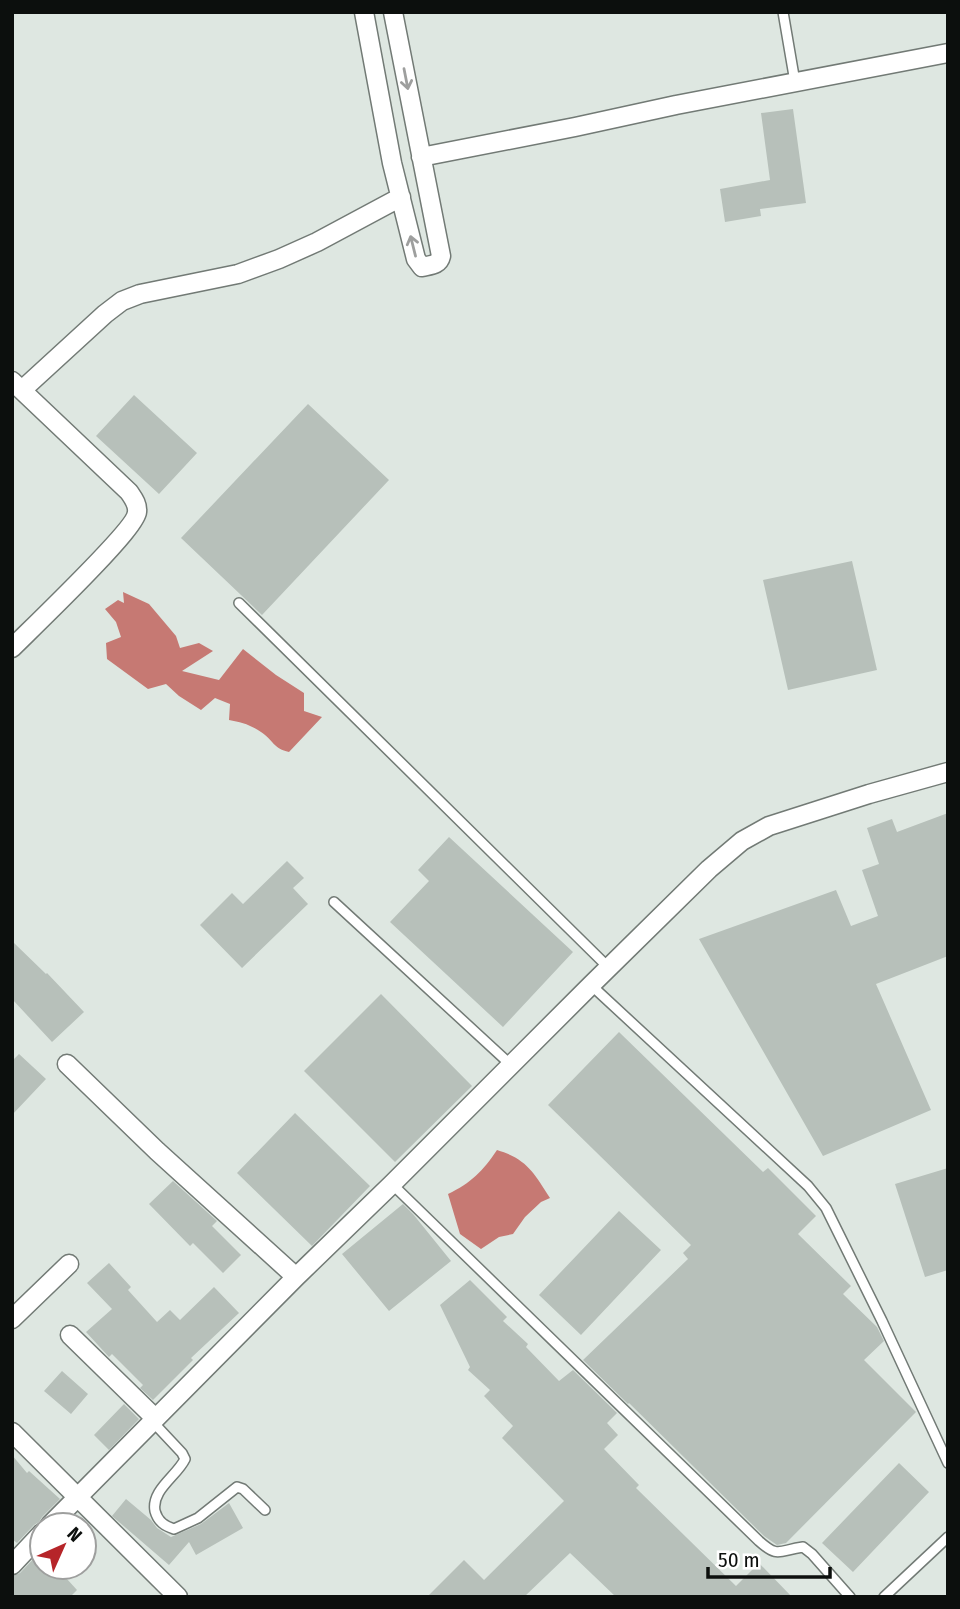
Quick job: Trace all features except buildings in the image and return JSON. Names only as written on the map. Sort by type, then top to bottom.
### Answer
[{"type":"street","points":[[364,12],[392,163],[416,259],[422,267],[436,264],[441,256],[393,12]]},
{"type":"street","points":[[421,157],[948,52]]},
{"type":"street","points":[[12,648],[114,544],[133,523],[138,513],[136,503],[129,492],[17,386],[122,301],[140,294],[238,274],[279,259],[401,197]]},
{"type":"street","points":[[63,1511],[591,985],[709,869],[742,841],[769,826],[948,772]]},
{"type":"street","points":[[67,1064],[157,1151],[296,1277]]},
{"type":"street","points":[[12,1319],[69,1264]]},
{"type":"street","points":[[70,1335],[153,1420]]},
{"type":"street","points":[[12,1432],[178,1597]]},
{"type":"street","points":[[12,1565],[28,1548]]},
{"type":"lane","points":[[783,12],[795,82]]},
{"type":"lane","points":[[239,603],[609,968]]},
{"type":"lane","points":[[334,902],[510,1065]]},
{"type":"lane","points":[[591,985],[798,1177],[826,1208],[948,1464]]},
{"type":"lane","points":[[391,1184],[769,1550],[778,1553],[803,1547],[850,1597]]},
{"type":"lane","points":[[153,1420],[183,1453],[185,1459],[157,1496],[154,1506],[164,1525],[174,1529],[190,1523],[237,1487],[243,1489],[265,1510]]},
{"type":"lane","points":[[884,1597],[948,1537]]},
{"type":"shaded area","points":[[123,592],[149,604],[176,636],[180,648],[199,643],[213,651],[182,671],[219,680],[243,649],[304,693],[304,711],[322,717],[289,752],[280,749],[253,727],[229,720],[230,704],[215,698],[201,710],[166,684],[148,689],[107,659],[106,643],[121,637],[116,622],[105,609],[118,600],[124,603]]},
{"type":"shaded area","points":[[497,1150],[523,1163],[550,1198],[541,1202],[525,1217],[513,1234],[499,1237],[481,1249],[460,1234],[448,1194],[476,1176]]}]
